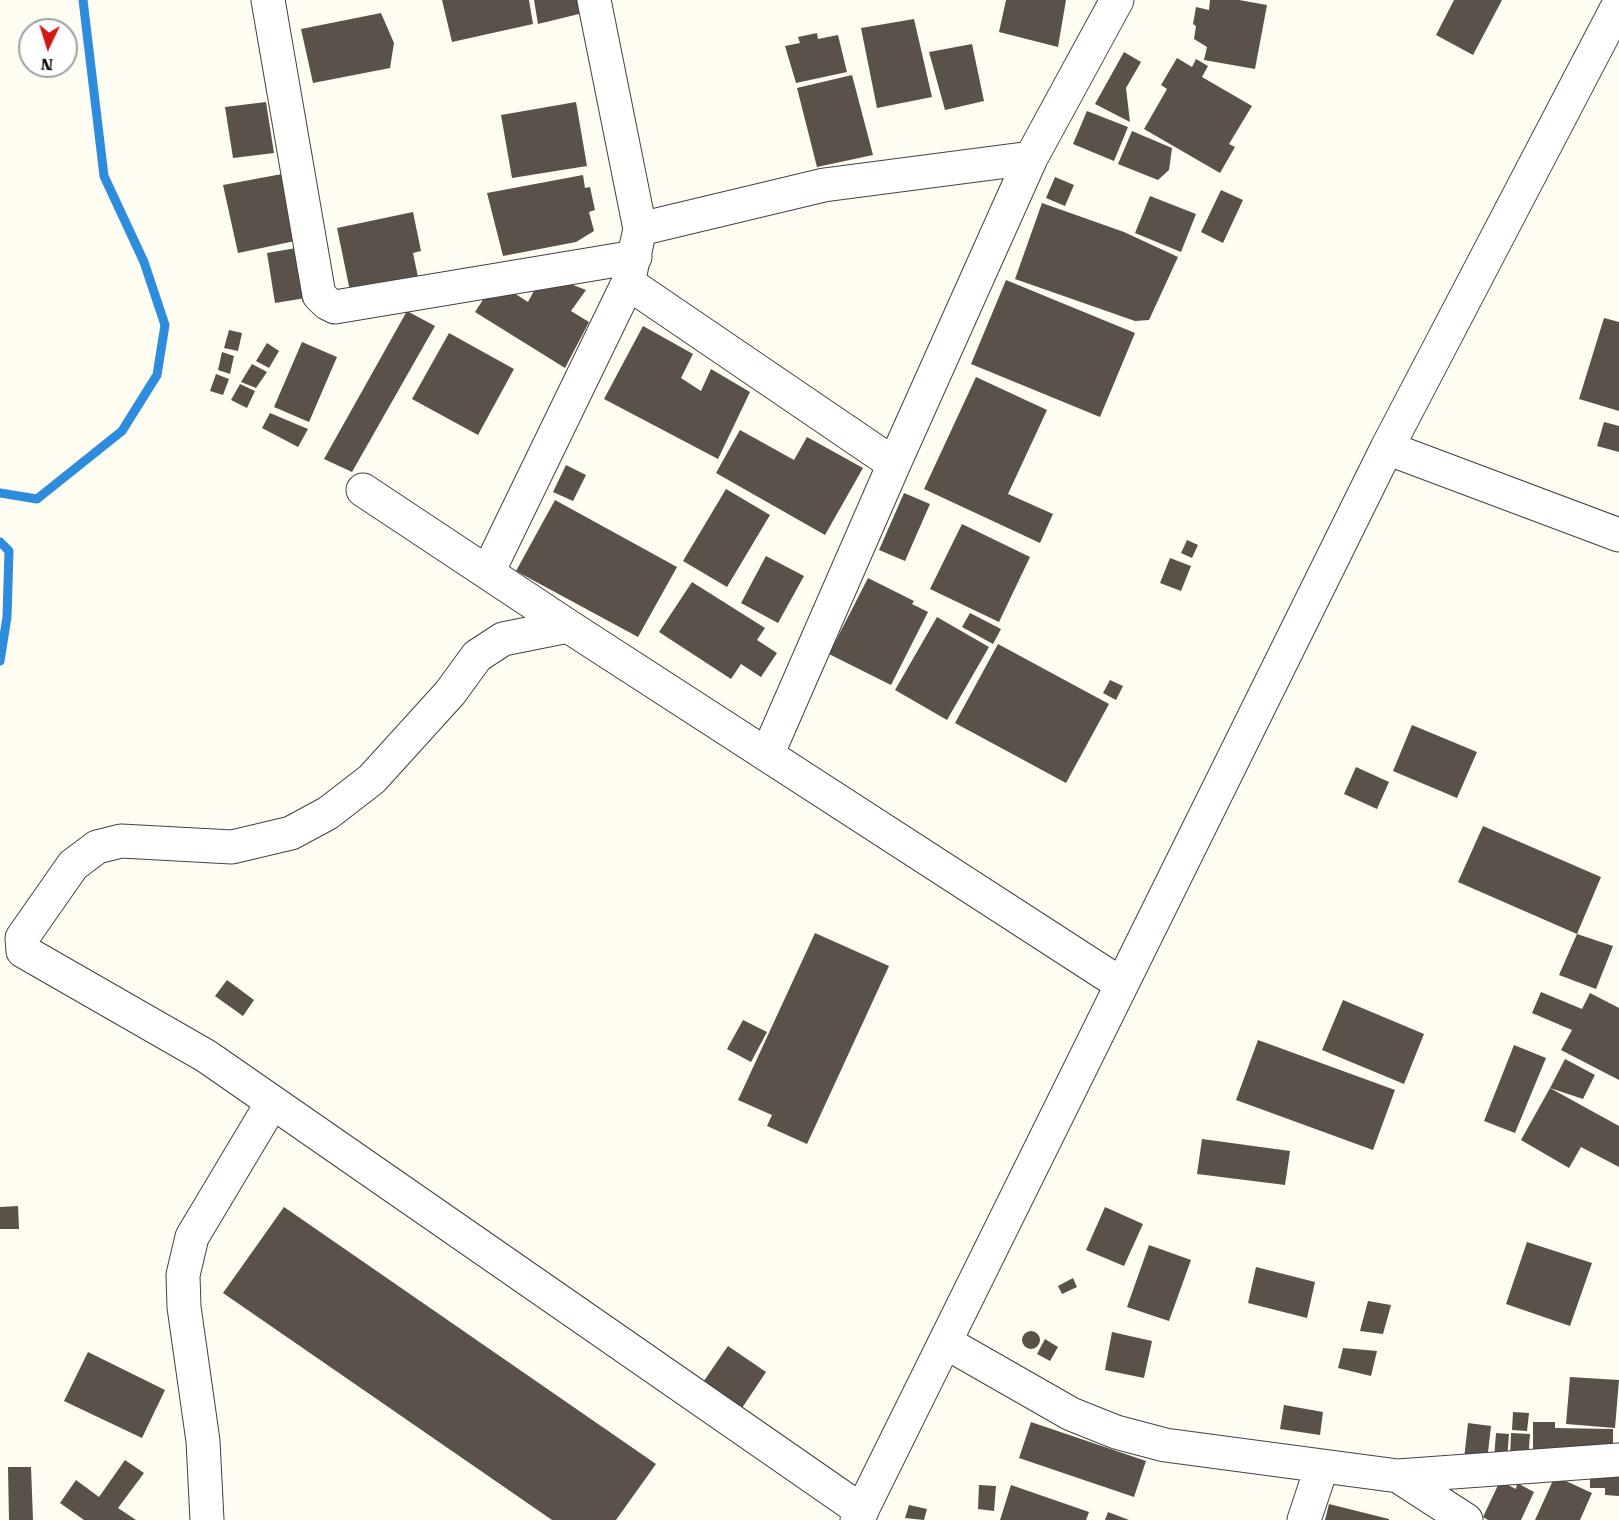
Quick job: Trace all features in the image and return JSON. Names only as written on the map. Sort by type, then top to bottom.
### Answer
[{"type":"street","points":[[268,0],[319,295],[335,307],[634,256],[824,185],[1031,158]]},
{"type":"street","points":[[488,572],[634,256],[594,0]]},
{"type":"street","points":[[767,755],[1031,158],[1117,0]]},
{"type":"street","points":[[568,626],[503,639],[477,656],[450,693],[372,779],[328,813],[291,833],[232,847],[120,841],[97,847],[73,865],[22,938],[23,951],[206,1056],[859,1515],[1387,448],[1619,4]]},
{"type":"street","points":[[634,256],[894,464]]},
{"type":"street","points":[[1387,448],[1619,536]]},
{"type":"street","points":[[363,490],[568,626],[1121,984]]},
{"type":"street","points":[[207,1520],[203,1441],[184,1307],[183,1275],[192,1237],[272,1103]]},
{"type":"street","points":[[945,1342],[1071,1414],[1116,1432],[1165,1445],[1398,1476],[1619,1460]]},
{"type":"street","points":[[1304,1520],[1322,1466]]},
{"type":"street","points":[[1398,1476],[1466,1520]]},
{"type":"building","points":[[442,0],[529,0],[533,24],[452,42]]},
{"type":"building","points":[[534,0],[579,0],[579,14],[538,24]]},
{"type":"building","points":[[1006,0],[1066,0],[1058,47],[999,32]]},
{"type":"building","points":[[1210,0],[1239,0],[1267,5],[1255,69],[1204,60],[1207,47],[1194,39],[1196,26],[1193,24],[1196,7],[1209,10]]},
{"type":"building","points":[[1454,0],[1502,0],[1473,55],[1436,35]]},
{"type":"building","points":[[381,13],[394,43],[390,68],[313,83],[301,29]]},
{"type":"building","points":[[914,19],[932,97],[877,108],[861,28]]},
{"type":"building","points":[[817,33],[818,39],[838,35],[847,72],[796,83],[785,46],[800,43],[798,37]]},
{"type":"building","points":[[972,44],[984,101],[945,110],[929,52]]},
{"type":"building","points":[[1124,52],[1141,62],[1126,88],[1130,122],[1095,104]]},
{"type":"building","points":[[1177,58],[1192,67],[1196,59],[1208,66],[1202,77],[1252,106],[1229,144],[1235,147],[1220,173],[1144,129],[1167,89],[1161,85]]},
{"type":"building","points":[[852,75],[873,155],[817,167],[797,88]]},
{"type":"building","points":[[266,102],[274,153],[233,158],[225,107]]},
{"type":"building","points":[[576,102],[587,166],[512,178],[501,115]]},
{"type":"building","points":[[1087,111],[1128,127],[1114,161],[1073,144]]},
{"type":"building","points":[[1132,131],[1172,148],[1169,170],[1158,180],[1118,164]]},
{"type":"building","points":[[282,174],[295,241],[238,253],[223,185]]},
{"type":"building","points":[[583,175],[585,188],[590,187],[595,210],[589,212],[594,231],[576,242],[503,256],[487,193]]},
{"type":"building","points":[[1055,177],[1074,185],[1065,206],[1046,198]]},
{"type":"building","points":[[1221,190],[1243,200],[1223,243],[1201,232]]},
{"type":"building","points":[[1150,196],[1196,214],[1181,252],[1135,233]]},
{"type":"building","points":[[1042,203],[1124,232],[1178,257],[1149,320],[1135,321],[1015,279]]},
{"type":"building","points":[[413,212],[421,251],[413,253],[418,277],[350,291],[337,228]]},
{"type":"building","points":[[302,247],[312,297],[275,303],[267,253]]},
{"type":"building","points":[[555,278],[586,290],[571,311],[589,322],[565,368],[475,312],[490,289],[506,288],[528,302],[538,283]]},
{"type":"building","points":[[1006,280],[1135,333],[1100,417],[971,364]]},
{"type":"building","points":[[407,311],[435,326],[352,472],[324,459]]},
{"type":"building","points":[[1604,318],[1619,322],[1619,411],[1579,399]]},
{"type":"building","points":[[643,326],[693,354],[681,378],[701,391],[711,369],[750,392],[718,459],[604,399]]},
{"type":"building","points":[[229,330],[242,333],[238,351],[224,348]]},
{"type":"building","points":[[449,333],[514,369],[478,435],[412,399]]},
{"type":"building","points":[[302,342],[337,357],[309,422],[274,407]]},
{"type":"building","points":[[267,343],[279,351],[269,368],[256,361]]},
{"type":"building","points":[[222,352],[234,356],[230,374],[218,370]]},
{"type":"building","points":[[252,364],[267,372],[256,388],[241,382]]},
{"type":"building","points":[[216,374],[229,379],[223,395],[210,391]]},
{"type":"building","points":[[976,377],[1047,410],[1008,494],[1053,514],[1040,543],[924,489]]},
{"type":"building","points":[[240,384],[255,391],[247,408],[231,400]]},
{"type":"building","points":[[270,413],[308,429],[298,447],[262,428]]},
{"type":"building","points":[[1604,422],[1619,426],[1619,452],[1597,446]]},
{"type":"building","points":[[740,430],[794,460],[807,437],[863,468],[825,535],[716,473]]},
{"type":"building","points":[[566,465],[586,475],[573,501],[553,492]]},
{"type":"building","points":[[726,489],[770,515],[727,587],[683,561]]},
{"type":"building","points":[[904,493],[930,504],[905,561],[879,550]]},
{"type":"building","points":[[555,500],[677,567],[638,637],[516,571]]},
{"type":"building","points":[[962,524],[1030,557],[999,622],[930,589]]},
{"type":"building","points":[[1187,540],[1198,545],[1192,558],[1181,553]]},
{"type":"building","points":[[766,556],[804,576],[778,623],[741,603]]},
{"type":"building","points":[[1170,558],[1191,566],[1181,591],[1160,583]]},
{"type":"building","points":[[868,578],[914,601],[912,604],[928,612],[891,685],[829,654]]},
{"type":"building","points":[[692,582],[765,628],[757,640],[777,653],[761,677],[741,664],[731,679],[659,632]]},
{"type":"building","points":[[970,613],[1001,629],[993,644],[962,627]]},
{"type":"building","points":[[937,617],[989,647],[947,720],[895,690]]},
{"type":"building","points":[[998,644],[1109,704],[1066,783],[955,723]]},
{"type":"building","points":[[1110,680],[1123,686],[1116,700],[1103,693]]},
{"type":"building","points":[[1412,725],[1477,752],[1457,798],[1393,771]]},
{"type":"building","points":[[1356,767],[1389,782],[1377,809],[1344,794]]},
{"type":"building","points":[[1483,826],[1601,877],[1577,934],[1458,882]]},
{"type":"building","points":[[815,933],[889,966],[807,1144],[767,1126],[772,1115],[738,1100]]},
{"type":"building","points":[[1577,934],[1613,946],[1596,989],[1559,975]]},
{"type":"building","points":[[227,980],[254,1000],[243,1016],[215,996]]},
{"type":"building","points":[[1541,992],[1582,1009],[1590,993],[1619,1008],[1619,1080],[1561,1050],[1572,1030],[1532,1013]]},
{"type":"building","points":[[1343,1000],[1424,1034],[1404,1084],[1322,1050]]},
{"type":"building","points":[[743,1020],[767,1032],[751,1062],[727,1049]]},
{"type":"building","points":[[1258,1040],[1395,1090],[1373,1150],[1236,1100]]},
{"type":"building","points":[[1514,1045],[1546,1058],[1515,1133],[1484,1121]]},
{"type":"building","points":[[1565,1059],[1595,1075],[1583,1099],[1550,1088]]},
{"type":"building","points":[[1550,1088],[1619,1126],[1619,1167],[1581,1147],[1569,1168],[1521,1140]]},
{"type":"building","points":[[1202,1139],[1290,1151],[1285,1185],[1197,1174]]},
{"type":"building","points":[[18,1206],[19,1229],[0,1229],[0,1207]]},
{"type":"building","points":[[284,1207],[656,1464],[616,1520],[552,1520],[223,1293]]},
{"type":"building","points":[[1105,1207],[1143,1224],[1124,1266],[1086,1250]]},
{"type":"building","points":[[1527,1242],[1592,1263],[1570,1326],[1506,1304]]},
{"type":"building","points":[[1149,1245],[1191,1260],[1169,1321],[1127,1307]]},
{"type":"building","points":[[1256,1267],[1315,1282],[1307,1318],[1248,1303]]},
{"type":"building","points":[[1073,1278],[1077,1287],[1062,1294],[1058,1286]]},
{"type":"building","points":[[1368,1301],[1391,1305],[1383,1334],[1360,1331]]},
{"type":"building","points":[[1031,1331],[1037,1334],[1040,1340],[1037,1346],[1031,1349],[1025,1346],[1022,1340],[1025,1334]]},
{"type":"building","points":[[1112,1332],[1152,1341],[1144,1378],[1105,1370]]},
{"type":"building","points":[[1045,1339],[1058,1347],[1050,1361],[1037,1354]]},
{"type":"building","points":[[728,1346],[766,1372],[738,1414],[699,1388]]},
{"type":"building","points":[[1343,1348],[1377,1351],[1371,1376],[1338,1368]]},
{"type":"building","points":[[88,1352],[165,1390],[142,1438],[64,1401]]},
{"type":"building","points":[[1570,1377],[1619,1380],[1615,1428],[1566,1424]]},
{"type":"building","points":[[1284,1405],[1323,1412],[1320,1435],[1280,1429]]},
{"type":"building","points":[[1513,1412],[1529,1413],[1527,1431],[1512,1430]]},
{"type":"building","points":[[1031,1422],[1146,1461],[1134,1497],[1019,1458]]},
{"type":"building","points":[[1533,1422],[1555,1422],[1555,1428],[1613,1429],[1613,1455],[1533,1454]]},
{"type":"building","points":[[1468,1423],[1491,1426],[1487,1461],[1464,1459]]},
{"type":"building","points":[[1496,1433],[1509,1434],[1507,1460],[1494,1459]]},
{"type":"building","points":[[1511,1433],[1530,1434],[1528,1462],[1510,1460]]},
{"type":"building","points":[[125,1460],[144,1473],[118,1508],[136,1520],[84,1520],[60,1503],[76,1480],[99,1497]]},
{"type":"building","points":[[8,1467],[31,1467],[33,1520],[9,1520]]},
{"type":"building","points":[[1590,1473],[1619,1474],[1619,1496],[1605,1495],[1605,1488],[1590,1488]]},
{"type":"building","points":[[1555,1476],[1592,1493],[1580,1520],[1535,1520]]},
{"type":"building","points":[[1500,1481],[1516,1489],[1517,1483],[1534,1492],[1521,1520],[1488,1520],[1483,1517]]},
{"type":"building","points":[[979,1485],[996,1486],[994,1511],[978,1509]]},
{"type":"building","points":[[1011,1485],[1089,1512],[1086,1520],[1000,1520]]},
{"type":"building","points":[[1329,1504],[1389,1519],[1389,1520],[1325,1520]]},
{"type":"building","points":[[909,1505],[927,1509],[924,1520],[905,1518]]},
{"type":"building","points":[[1108,1512],[1129,1520],[1105,1520]]},
{"type":"waterway","points":[[0,493],[37,499],[122,431],[157,375],[165,325],[144,262],[104,176],[83,0]]},
{"type":"waterway","points":[[0,542],[9,551],[7,617],[0,661]]}]
